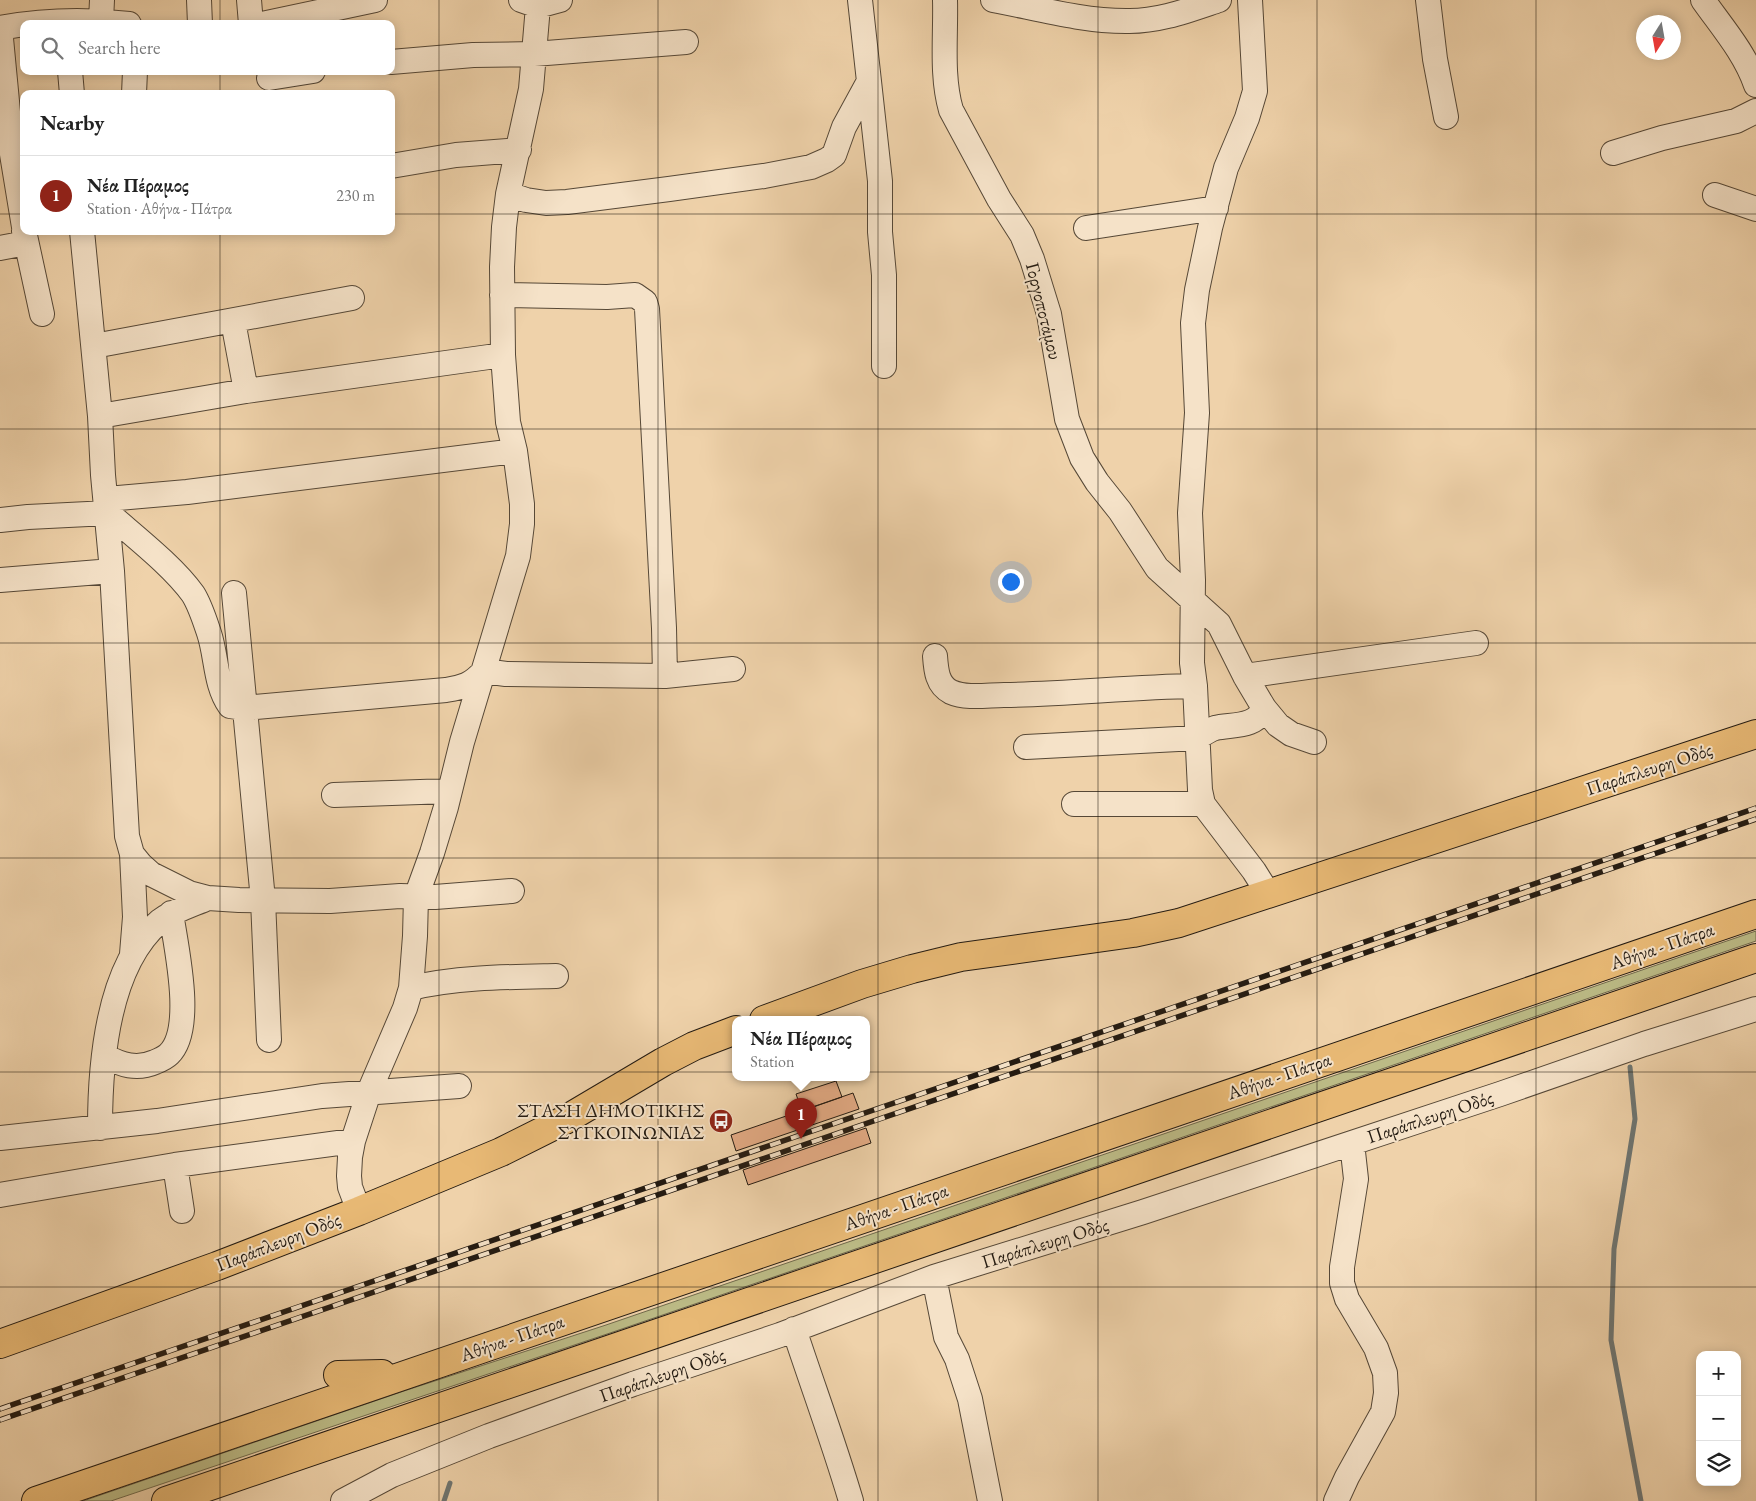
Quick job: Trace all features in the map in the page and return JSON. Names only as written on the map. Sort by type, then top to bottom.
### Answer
[{"type":"main road","name":"Παράπλευρη Οδός","points":[[775,1016],[862,984],[912,969],[961,958],[1133,933],[1180,923],[1756,734]]},
{"type":"main road","name":"Αθήνα - Πάτρα","points":[[36,1501],[1756,914]]},
{"type":"main road","points":[[166,1501],[1756,958]]},
{"type":"main road","name":"Παράπλευρη Οδός","points":[[0,1344],[217,1266],[359,1211],[501,1152],[565,1120],[686,1050],[732,1032]]},
{"type":"main road","points":[[338,1375],[409,1374]]},
{"type":"main road","points":[[339,1462],[361,1451],[414,1416]]},
{"type":"main road","points":[[19,1501],[52,1477]]},
{"type":"street","points":[[199,0],[200,20]]},
{"type":"street","points":[[249,0],[251,20]]},
{"type":"street","points":[[281,20],[375,0]]},
{"type":"street","points":[[860,0],[880,181],[880,232],[884,275],[884,366]]},
{"type":"street","name":"Γοργοποτάμου","points":[[945,0],[946,76],[951,110],[999,199],[1022,235],[1032,259],[1049,314],[1067,419],[1082,458],[1097,482],[1120,511],[1157,568],[1218,624],[1264,708],[1278,725],[1291,734],[1314,742]]},
{"type":"street","points":[[993,0],[1090,18],[1127,22],[1171,16],[1219,0]]},
{"type":"street","points":[[1250,0],[1255,91],[1247,118],[1226,168],[1197,290],[1194,323],[1197,413],[1190,513],[1193,580],[1192,663],[1195,686],[1200,790],[1203,804],[1254,871],[1269,895]]},
{"type":"street","points":[[1428,0],[1435,59],[1446,117]]},
{"type":"street","points":[[1703,0],[1735,43],[1747,63],[1756,85]]},
{"type":"street","points":[[359,1211],[350,1187],[349,1176],[350,1158],[354,1141],[369,1092],[405,1008],[411,988],[416,897],[432,853],[518,556],[522,524],[522,504],[515,451],[508,422],[503,355],[504,226],[508,194],[531,89],[540,2]]},
{"type":"street","points":[[85,20],[113,17]]},
{"type":"street","points":[[20,25],[0,28],[12,154],[20,203]]},
{"type":"street","points":[[395,62],[473,55],[534,54],[686,42]]},
{"type":"street","points":[[70,75],[72,90]]},
{"type":"street","points":[[134,90],[135,75]]},
{"type":"street","points":[[269,78],[288,75]]},
{"type":"street","points":[[508,194],[526,200],[546,203],[567,202],[755,177],[811,166],[828,160],[834,154],[844,127],[868,83]]},
{"type":"street","points":[[1613,153],[1662,138],[1736,121],[1756,110]]},
{"type":"street","points":[[395,165],[456,155],[519,150]]},
{"type":"street","points":[[1714,195],[1756,209]]},
{"type":"street","points":[[1086,228],[1216,208]]},
{"type":"street","points":[[0,248],[23,235]]},
{"type":"street","points":[[25,235],[42,314]]},
{"type":"street","points":[[82,235],[94,346],[112,571],[127,836],[132,854],[135,917],[134,945],[130,963]]},
{"type":"street","points":[[502,294],[607,297],[635,295],[645,302],[647,309],[665,676]]},
{"type":"street","points":[[94,346],[352,298]]},
{"type":"street","points":[[233,321],[246,391]]},
{"type":"street","points":[[100,416],[246,391],[503,355]]},
{"type":"street","points":[[0,520],[107,506],[187,492],[515,451]]},
{"type":"street","points":[[107,506],[178,576],[194,596],[210,635],[219,682],[230,706],[244,708],[446,690],[464,687],[474,681],[484,671]]},
{"type":"street","points":[[0,580],[112,571]]},
{"type":"street","points":[[234,593],[263,900],[269,1040]]},
{"type":"street","points":[[1245,676],[1476,643]]},
{"type":"street","points":[[935,656],[936,672],[944,687],[952,692],[964,695],[1029,694],[1152,686],[1195,686]]},
{"type":"street","points":[[484,671],[506,674],[665,676],[733,669]]},
{"type":"street","points":[[1026,747],[1197,738],[1214,728],[1240,725],[1255,720],[1264,708]]},
{"type":"street","points":[[334,795],[449,791]]},
{"type":"street","points":[[1074,804],[1203,804]]},
{"type":"street","points":[[132,854],[151,874],[189,893],[208,898],[330,901],[512,891]]},
{"type":"street","points":[[100,1128],[100,1107],[111,1014],[130,963],[146,935],[172,913],[208,898]]},
{"type":"street","points":[[105,1056],[120,1064],[133,1067],[151,1064],[168,1056],[175,1046],[179,1032],[182,992],[172,913]]},
{"type":"street","points":[[411,988],[427,984],[472,979],[556,976]]},
{"type":"street","name":"Παράπλευρη Οδός","points":[[343,1501],[392,1475],[489,1436],[794,1329],[934,1277],[1143,1212],[1644,1044],[1756,1009]]},
{"type":"street","points":[[0,1138],[157,1121],[322,1096],[459,1086]]},
{"type":"street","points":[[0,1195],[175,1165],[354,1141]]},
{"type":"street","points":[[1336,1501],[1383,1412],[1386,1393],[1385,1373],[1376,1348],[1347,1299],[1342,1283],[1342,1267],[1356,1179],[1352,1143]]},
{"type":"street","points":[[175,1165],[182,1211]]},
{"type":"street","points":[[934,1277],[946,1337],[957,1359],[970,1399],[990,1501]]},
{"type":"street","points":[[794,1329],[851,1501]]},
{"type":"street","points":[[382,1501],[392,1475]]},
{"type":"shaded area","points":[[1756,931],[1756,941],[610,1333],[111,1501],[83,1501],[404,1391],[606,1325]]},
{"type":"building","points":[[836,1081],[842,1097],[802,1111],[796,1094]]},
{"type":"building","points":[[853,1093],[859,1109],[736,1151],[731,1135]]},
{"type":"building","points":[[866,1128],[871,1143],[748,1185],[743,1170]]},
{"type":"waterway","points":[[1630,1067],[1635,1119],[1614,1249],[1611,1340],[1641,1501]]},
{"type":"waterway","points":[[444,1501],[450,1483]]},
{"type":"railway","points":[[0,1409],[1756,808]]},
{"type":"railway","points":[[0,1420],[1756,819]]},
{"type":"place","name":"ΣΤΑΣΗ ΔΗΜΟΤΙΚΗΣ ΣΥΓΚΟΙΝΩΝΙΑΣ","points":[[721,1121]]},
{"type":"place","name":"Νέα Πέραμος","points":[[801,1139]]}]
